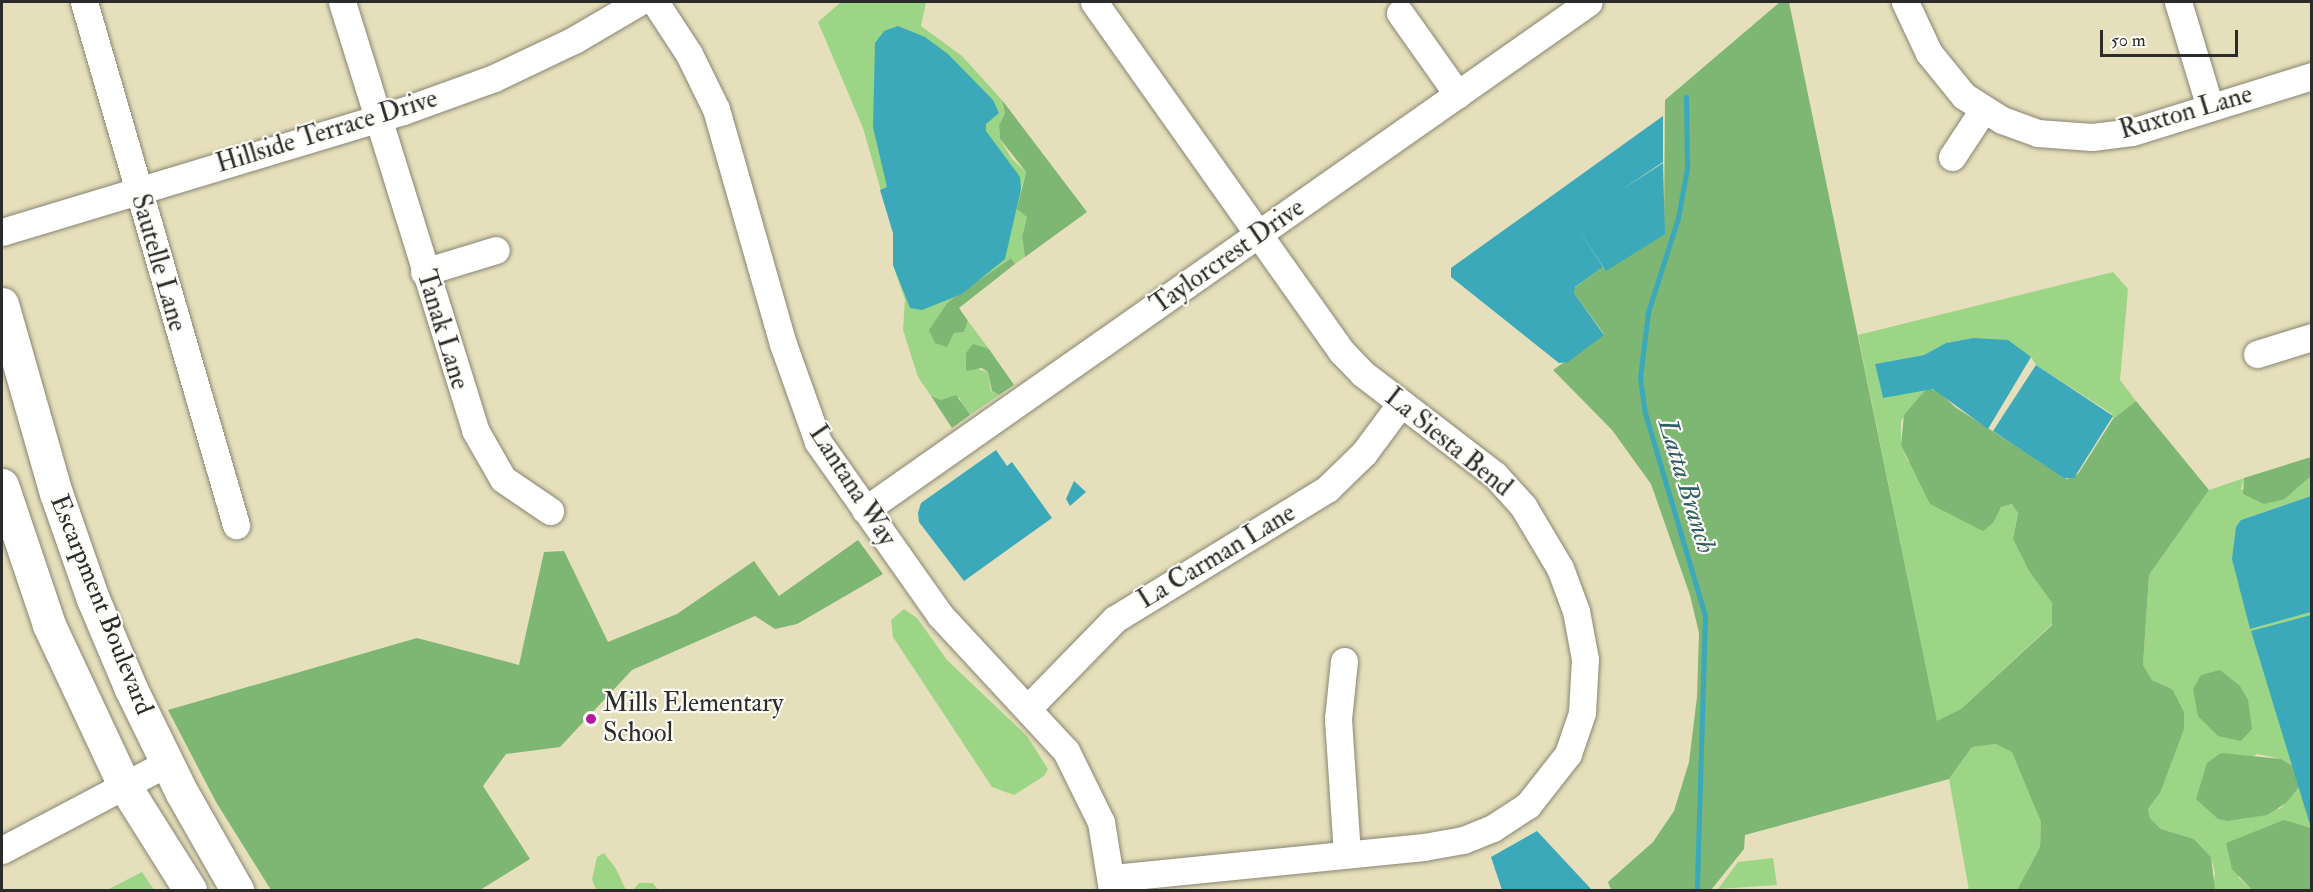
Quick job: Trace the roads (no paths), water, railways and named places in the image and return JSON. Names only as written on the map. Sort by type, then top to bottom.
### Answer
[{"type":"main road","name":"Escarpment Boulevard","points":[[2,304],[56,494],[93,599],[167,763],[237,891]]},
{"type":"main road","name":"Escarpment Boulevard","points":[[2,485],[49,625],[124,785],[190,891]]},
{"type":"street","name":"Sautelle Lane","points":[[84,2],[236,525]]},
{"type":"street","name":"Tanak Lane","points":[[342,2],[455,375],[483,447],[502,479],[549,511]]},
{"type":"street","name":"Hillside Terrace Drive","points":[[2,231],[378,120],[494,78],[574,40],[639,2]]},
{"type":"street","name":"Lantana Way","points":[[655,2],[689,54],[716,109],[809,424],[865,510],[940,615],[1029,707],[1066,751],[1089,792],[1101,822],[1111,884]]},
{"type":"street","name":"La Siesta Bend","points":[[1094,2],[1342,352],[1401,403],[1495,475],[1523,506],[1550,547],[1569,589],[1583,636],[1582,714],[1575,740],[1558,769],[1528,805],[1506,821],[1445,844],[1111,884]]},
{"type":"street","name":"Taylorcrest Drive","points":[[865,510],[1589,2]]},
{"type":"street","name":"Ruxton Lane","points":[[1905,2],[1929,53],[1964,96],[1983,110],[2037,133],[2092,137],[2132,132],[2312,76]]},
{"type":"street","points":[[2178,2],[2210,107]]},
{"type":"street","points":[[1400,13],[1458,95]]},
{"type":"street","points":[[1952,158],[1983,110]]},
{"type":"street","points":[[424,272],[496,250]]},
{"type":"street","points":[[2257,354],[2312,337]]},
{"type":"street","name":"La Carman Lane","points":[[1029,707],[1115,619],[1328,489],[1364,453],[1401,403]]},
{"type":"street","points":[[1344,661],[1338,719],[1347,854]]},
{"type":"street","points":[[2,850],[167,763]]},
{"type":"water","points":[[898,26],[925,37],[948,54],[993,100],[999,113],[986,124],[986,131],[1020,177],[1021,189],[1005,259],[962,294],[922,310],[910,308],[893,265],[893,233],[880,190],[887,187],[873,127],[875,43],[884,31]]},
{"type":"water","points":[[1663,116],[1663,162],[1620,191],[1663,163],[1665,234],[1606,271],[1574,222],[1603,267],[1575,287],[1574,293],[1604,335],[1568,362],[1559,363],[1451,277],[1451,268]]},
{"type":"water","points":[[1973,338],[2008,340],[2031,357],[1988,429],[1933,389],[1883,398],[1875,364],[1924,355],[1946,343]]},
{"type":"water","points":[[2036,365],[2113,416],[2074,478],[2064,478],[1993,431]]},
{"type":"water","points":[[996,450],[1007,466],[1012,462],[1052,518],[964,581],[919,522],[918,513],[921,503]]},
{"type":"water","points":[[1074,481],[1086,492],[1070,506],[1066,499]]},
{"type":"water","points":[[2311,496],[2311,612],[2250,629],[2232,559],[2236,527],[2241,520]]},
{"type":"water","points":[[2311,615],[2312,828],[2251,631]]},
{"type":"water","points":[[1537,831],[1592,890],[1502,890],[1491,857]]},
{"type":"waterway","name":"Latta Branch","points":[[1686,97],[1687,168],[1678,218],[1648,312],[1640,378],[1645,413],[1705,615],[1697,890]]},
{"type":"place","name":"Mills Elementary School","points":[[591,719]]}]
